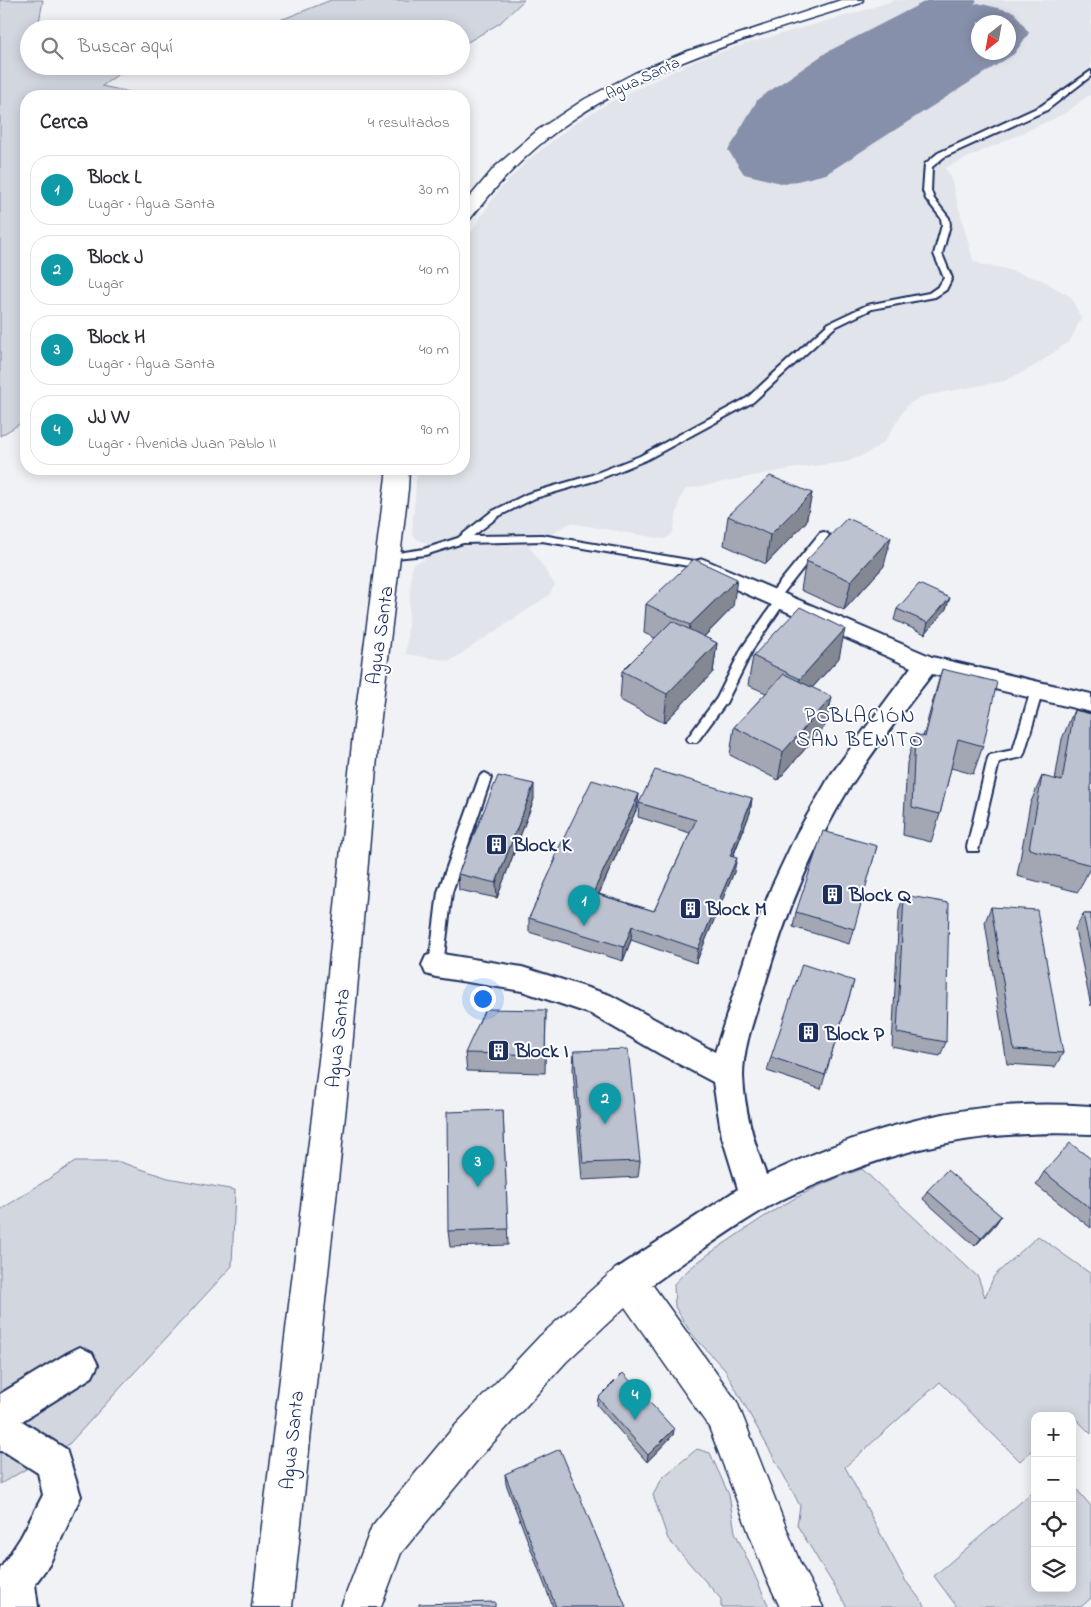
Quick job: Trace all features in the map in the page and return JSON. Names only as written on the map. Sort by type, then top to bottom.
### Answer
[{"type":"main road","name":"Agua Santa","points":[[470,207],[489,183],[523,149],[562,120],[610,91],[689,56],[856,0]]},
{"type":"main road","name":"Agua Santa","points":[[272,1607],[334,1070],[366,734],[398,489],[398,475]]},
{"type":"main road","points":[[361,1607],[386,1540],[466,1443],[553,1349],[628,1281],[724,1415],[785,1575],[803,1607]]},
{"type":"street","points":[[700,565],[926,664],[1091,703]]},
{"type":"street","points":[[756,1196],[734,1120],[728,1074],[730,1052],[735,1031],[759,953],[779,900],[801,851],[840,783],[926,664]]},
{"type":"street","points":[[436,965],[522,979],[600,1004],[671,1045],[728,1074]]},
{"type":"street","points":[[628,1281],[756,1196],[803,1174],[898,1138],[945,1126],[1022,1118],[1091,1120]]},
{"type":"street","points":[[0,1414],[80,1365]]},
{"type":"street","points":[[0,1433],[11,1435],[53,1462],[62,1496],[11,1598]]},
{"type":"lane","points":[[462,540],[495,514],[531,496],[593,478],[643,458],[750,400],[832,325],[870,307],[932,295],[943,288],[948,278],[938,254],[946,225],[945,218],[930,199],[928,191],[928,166],[941,155],[1044,108],[1091,73]]},
{"type":"lane","points":[[693,739],[722,700],[748,648],[778,598],[824,536]]},
{"type":"lane","points":[[389,557],[425,552],[462,540],[542,538],[700,565]]},
{"type":"lane","points":[[973,847],[994,758],[1018,754],[1037,690]]},
{"type":"lane","points":[[436,965],[445,892],[485,778]]},
{"type":"shaded area","points":[[0,0],[43,0],[39,20],[20,20],[20,75],[117,75],[102,86],[120,90],[20,90],[20,424],[0,436]]},
{"type":"shaded area","points":[[331,0],[524,0],[500,23],[470,41],[470,20],[278,20]]},
{"type":"shaded area","points":[[895,0],[1091,0],[1091,94],[1064,114],[945,168],[950,176],[973,260],[983,265],[1002,268],[1042,280],[1071,297],[1081,318],[1070,341],[1033,367],[1004,381],[924,396],[908,404],[884,442],[866,454],[846,462],[790,469],[686,489],[680,498],[673,532],[664,539],[570,523],[529,546],[555,585],[548,596],[450,661],[406,654],[412,564],[424,560],[427,543],[418,540],[412,534],[417,475],[470,475],[470,234],[498,191],[527,161],[578,121],[612,101],[702,58]]},
{"type":"shaded area","points":[[75,1162],[120,1162],[168,1178],[235,1190],[232,1266],[68,1445],[0,1484],[0,1210]]},
{"type":"shaded area","points":[[862,1169],[978,1277],[985,1297],[994,1276],[1038,1236],[1091,1274],[1091,1434],[1076,1419],[1076,1412],[1031,1412],[1031,1451],[1020,1461],[940,1382],[845,1467],[905,1580],[926,1607],[847,1607],[797,1525],[800,1506],[725,1370],[691,1333],[675,1307],[674,1284],[715,1249],[794,1199],[844,1175]]},
{"type":"shaded area","points":[[697,1449],[710,1453],[729,1495],[735,1532],[769,1607],[721,1607],[721,1599],[668,1539],[653,1495],[663,1477]]},
{"type":"shaded area","points":[[1076,1489],[1091,1506],[1091,1598],[1081,1607],[957,1607],[934,1576],[1031,1493],[1031,1592],[1076,1592]]},
{"type":"building","points":[[770,476],[812,493],[770,535],[728,516]]},
{"type":"building","points":[[847,518],[891,537],[851,581],[806,561]]},
{"type":"building","points":[[694,559],[737,579],[690,625],[646,604]]},
{"type":"building","points":[[919,584],[950,598],[928,623],[897,609]]},
{"type":"building","points":[[800,607],[845,629],[800,679],[753,656]]},
{"type":"building","points":[[672,621],[717,643],[667,694],[622,671]]},
{"type":"building","points":[[942,669],[997,682],[983,746],[958,739],[940,814],[912,807],[915,734],[925,737]]},
{"type":"building","points":[[784,674],[832,697],[783,752],[734,727]]},
{"type":"building","points":[[1074,710],[1091,714],[1091,865],[1029,849],[1042,776],[1062,781]]},
{"type":"building","points":[[655,770],[752,798],[730,856],[737,858],[698,949],[632,926],[624,947],[529,918],[556,859],[554,858],[592,780],[639,794],[593,893],[654,911],[696,820],[639,803]]},
{"type":"building","name":"Block K","points":[[498,776],[534,784],[496,883],[458,874]]},
{"type":"building","name":"Block Q","points":[[823,831],[877,846],[854,929],[796,912]]},
{"type":"building","points":[[904,895],[949,903],[946,1042],[897,1033]]},
{"type":"building","points":[[991,907],[1037,910],[1063,1053],[1014,1050]]},
{"type":"building","points":[[1083,914],[1091,914],[1091,952]]},
{"type":"building","name":"Block P","points":[[802,964],[854,981],[825,1075],[771,1057]]},
{"type":"building","points":[[485,1009],[546,1010],[545,1055],[465,1053]]},
{"type":"building","points":[[628,1049],[640,1161],[583,1163],[574,1051]]},
{"type":"building","points":[[503,1110],[508,1229],[448,1231],[447,1112]]},
{"type":"building","points":[[1070,1143],[1091,1159],[1091,1209],[1044,1172]]},
{"type":"building","points":[[947,1170],[1001,1216],[981,1238],[927,1191]]},
{"type":"building","points":[[623,1373],[674,1429],[648,1455],[598,1398]]},
{"type":"building","points":[[560,1449],[626,1607],[556,1607],[505,1474]]},
{"type":"building","points":[[495,1602],[495,1607],[419,1607],[419,1604]]},
{"type":"taxiway","points":[[785,150],[761,131],[774,108],[842,61],[958,0]]},
{"type":"runway","points":[[785,150],[971,37]]},
{"type":"place","name":"Block K","points":[[497,844]]},
{"type":"place","name":"Block Q","points":[[833,894]]},
{"type":"place","name":"Block M","points":[[690,908]]},
{"type":"place","name":"Block L","points":[[584,926]]},
{"type":"place","name":"Block P","points":[[809,1033]]},
{"type":"place","name":"Block I","points":[[499,1050]]},
{"type":"place","name":"Block J","points":[[605,1124]]},
{"type":"place","name":"Block H","points":[[478,1187]]},
{"type":"place","name":"JJ VV","points":[[635,1420]]},
{"type":"district","name":"POBLACIÓN SAN BENITO","points":[[860,727]]}]
